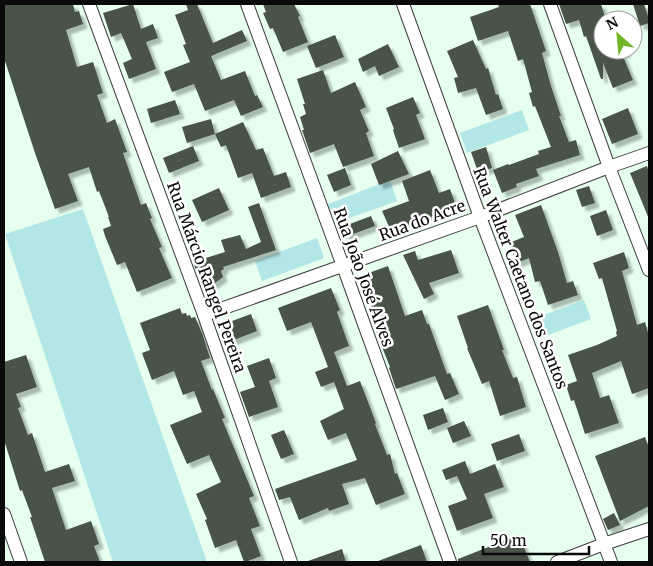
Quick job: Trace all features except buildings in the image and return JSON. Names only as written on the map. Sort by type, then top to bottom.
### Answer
[{"type":"street","name":"Rua Márcio Rangel Pereira","points":[[89,4],[204,315],[290,562]]},
{"type":"street","name":"Rua João José Alves","points":[[247,4],[450,562]]},
{"type":"street","name":"Rua Walter Caetano dos Santos","points":[[403,4],[480,217],[611,562]]},
{"type":"street","points":[[550,4],[609,167],[649,270]]},
{"type":"street","name":"Rua do Acre","points":[[204,315],[480,217],[609,167],[649,154]]},
{"type":"street","points":[[4,514],[20,562]]},
{"type":"street","points":[[557,562],[649,529]]},
{"type":"shaded area","points":[[522,110],[529,130],[467,153],[460,133]]},
{"type":"shaded area","points":[[390,180],[397,201],[335,223],[328,204]]},
{"type":"shaded area","points":[[83,209],[207,562],[113,562],[5,234]]},
{"type":"shaded area","points":[[317,238],[324,258],[262,281],[255,261]]},
{"type":"shaded area","points":[[584,300],[591,319],[538,339],[530,320]]}]
